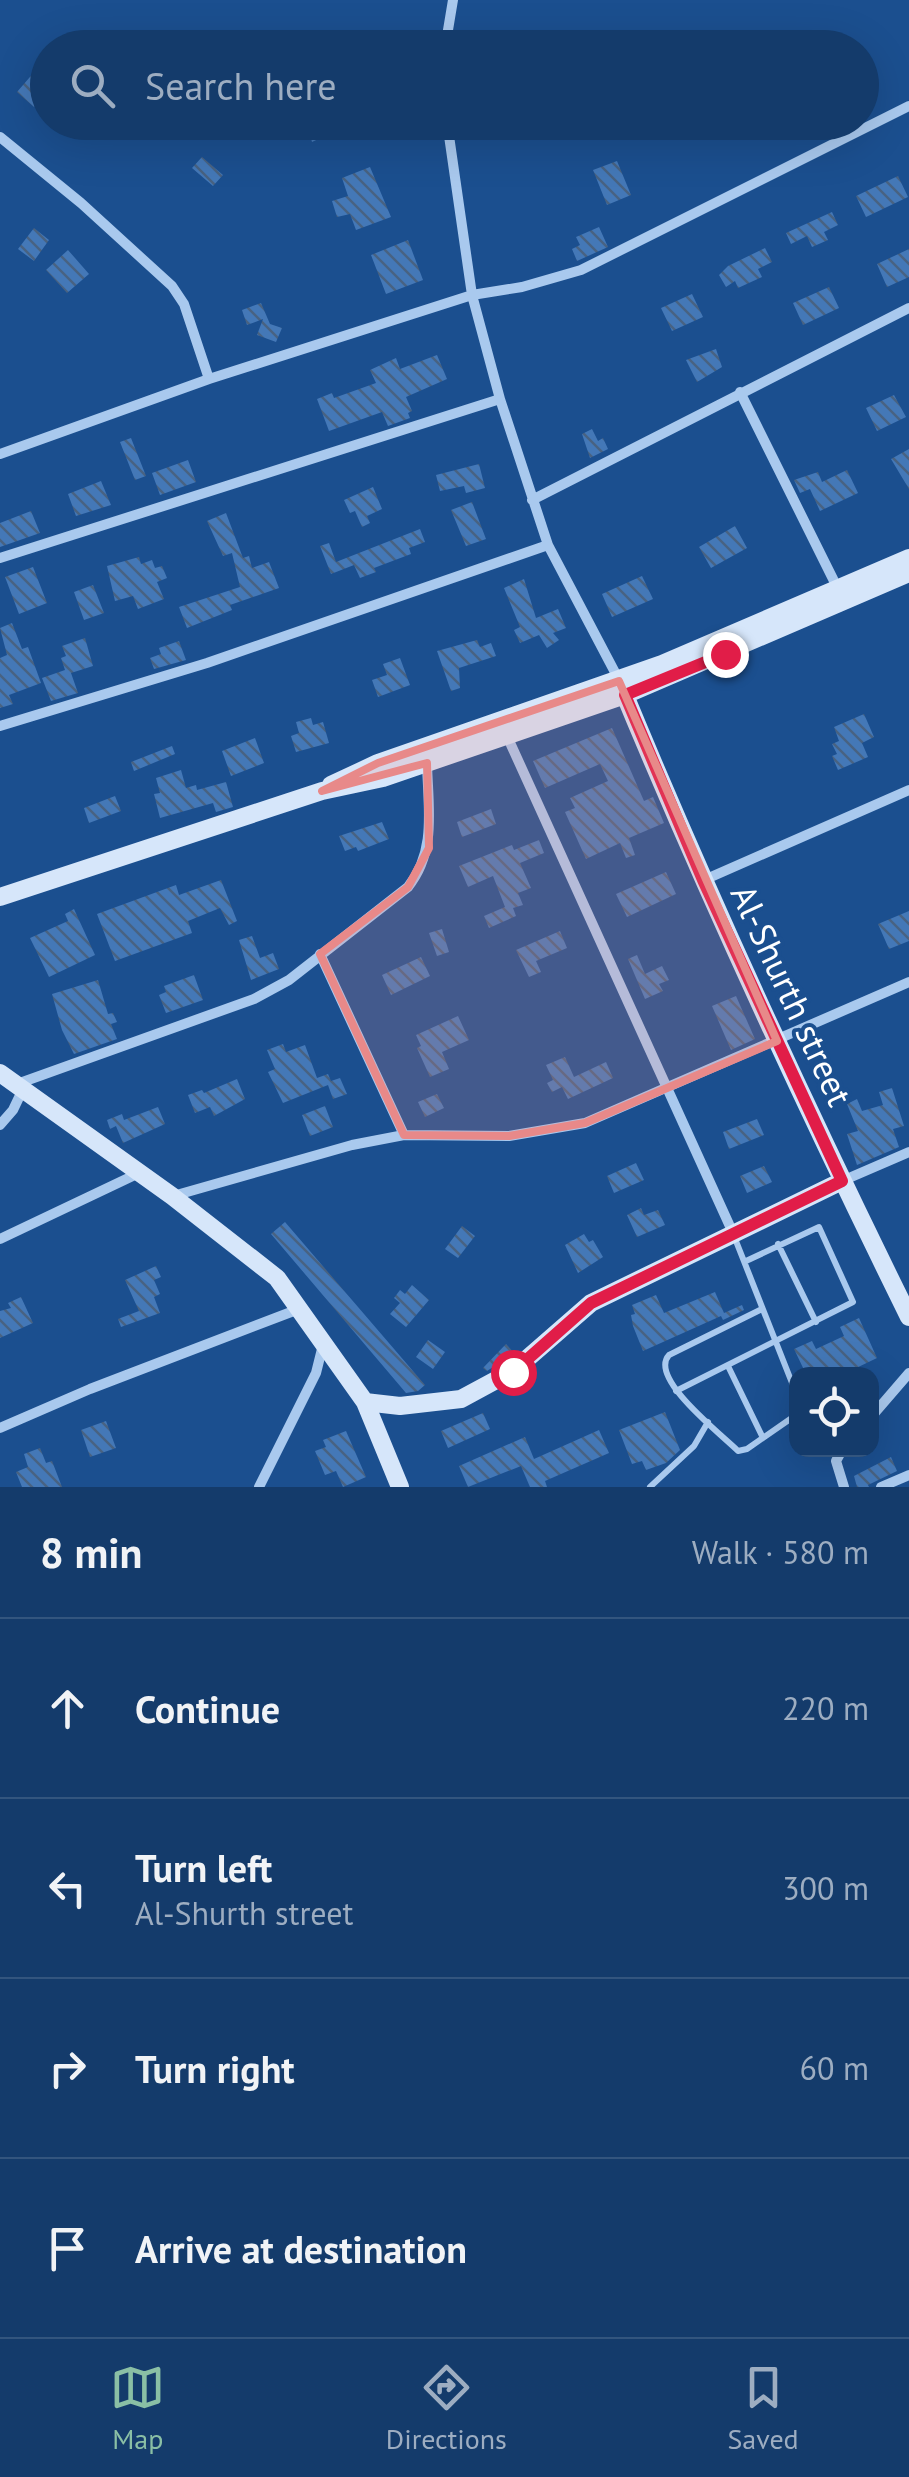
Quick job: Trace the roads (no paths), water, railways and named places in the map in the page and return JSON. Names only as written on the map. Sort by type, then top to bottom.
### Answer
[{"type":"street","points":[[448,30],[452,0]]},
{"type":"street","points":[[879,121],[909,106]]},
{"type":"street","points":[[0,137],[81,203],[172,286],[184,304],[209,379]]},
{"type":"street","points":[[450,140],[472,295],[500,399],[548,545],[622,688]]},
{"type":"street","points":[[0,454],[209,379],[472,295],[522,287],[582,270],[841,140]]},
{"type":"street","points":[[532,500],[909,308]]},
{"type":"street","points":[[740,392],[838,590]]},
{"type":"street","points":[[0,558],[500,399]]},
{"type":"street","points":[[0,726],[206,663],[548,545]]},
{"type":"street","points":[[322,791],[378,763],[622,688],[909,558]]},
{"type":"street","points":[[0,898],[322,791],[368,782],[507,736],[909,573]]},
{"type":"street","name":"Al-Shurth street","points":[[622,688],[703,880],[909,1318]]},
{"type":"street","points":[[507,736],[733,1233]]},
{"type":"street","points":[[20,1087],[254,999],[289,980],[408,888],[420,872],[429,848],[427,763]]},
{"type":"street","points":[[703,880],[909,790]]},
{"type":"street","points":[[320,954],[404,1136]]},
{"type":"street","points":[[172,1196],[352,1145],[404,1136],[509,1136],[585,1123],[909,982]]},
{"type":"street","points":[[0,1073],[172,1196],[277,1278],[364,1402],[400,1487]]},
{"type":"street","points":[[0,1125],[13,1110],[20,1087]]},
{"type":"street","points":[[364,1402],[400,1406],[461,1399],[513,1372],[591,1303],[909,1152]]},
{"type":"street","points":[[0,1239],[140,1173]]},
{"type":"street","points":[[0,1428],[299,1309]]},
{"type":"street","points":[[260,1487],[316,1373],[322,1345]]},
{"type":"street","points":[[879,1408],[909,1373]]},
{"type":"street","points":[[838,1457],[844,1487]]},
{"type":"street","points":[[881,1487],[909,1475]]},
{"type":"lane","points":[[676,1392],[852,1302],[816,1227],[746,1261]]},
{"type":"lane","points":[[733,1233],[789,1374]]},
{"type":"lane","points":[[778,1244],[816,1322]]},
{"type":"lane","points":[[762,1308],[669,1355],[664,1368],[676,1392],[738,1451],[789,1420]]},
{"type":"lane","points":[[728,1366],[763,1438]]},
{"type":"lane","points":[[650,1487],[694,1446],[708,1422]]}]
